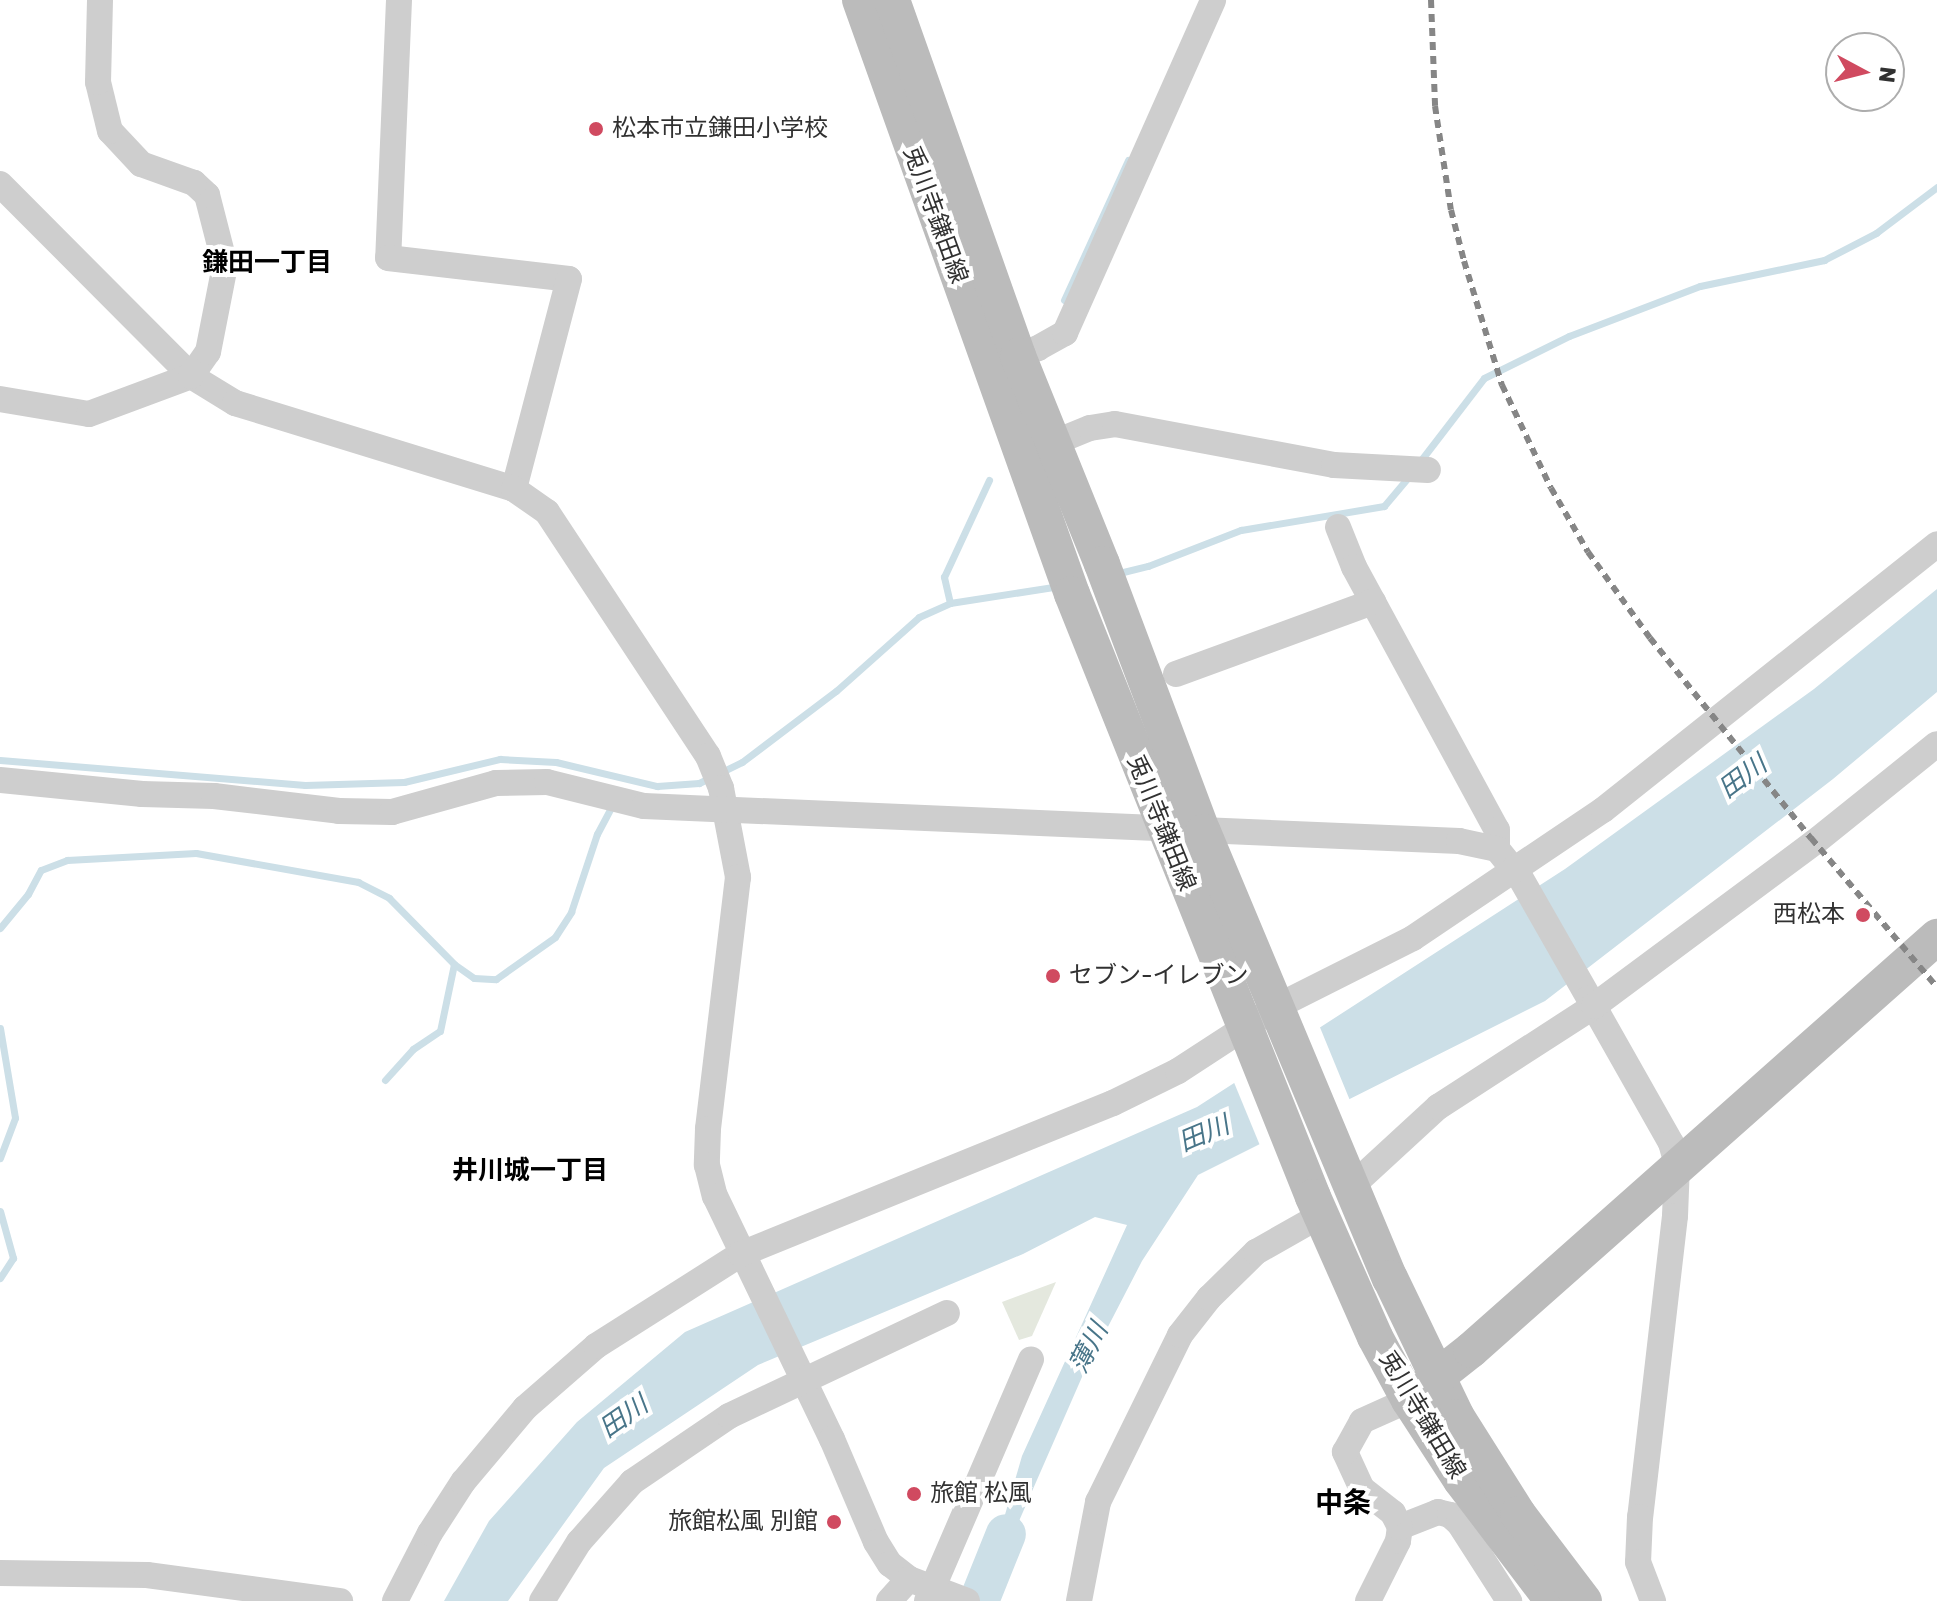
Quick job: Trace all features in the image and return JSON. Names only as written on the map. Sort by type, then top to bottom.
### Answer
[{"type":"main road","name":"兎川寺鎌田線","points":[[860,0],[1037,449],[1068,582],[1163,830],[1317,1206],[1375,1337],[1409,1400],[1461,1480],[1553,1601]]},
{"type":"main road","name":"兎川寺鎌田線","points":[[892,0],[1004,360]]},
{"type":"main road","name":"兎川寺鎌田線","points":[[1037,449],[1106,575],[1203,832],[1349,1180],[1437,1376],[1457,1417],[1518,1514],[1584,1601]]},
{"type":"main road","points":[[1409,1400],[1937,937]]},
{"type":"street","points":[[0,399],[89,414],[191,376],[208,352],[225,265],[207,195],[194,183],[141,164],[110,131],[98,82],[100,0]]},
{"type":"street","points":[[399,0],[388,258],[569,279],[514,489]]},
{"type":"street","points":[[1004,360],[1065,333],[1213,0]]},
{"type":"street","points":[[0,184],[191,376],[235,403],[514,489],[547,512],[720,788],[738,877],[708,1129],[707,1165],[715,1196],[876,1542],[890,1564],[935,1592]]},
{"type":"street","points":[[1037,449],[1090,428],[1115,424],[1334,465],[1428,470]]},
{"type":"street","points":[[1338,527],[1373,602],[1497,830],[1497,849],[1517,874],[1671,1143],[1677,1164],[1675,1216],[1640,1517],[1638,1562],[1653,1601]]},
{"type":"street","points":[[395,1601],[430,1533],[463,1482],[525,1408],[596,1346],[744,1260],[1113,1103],[1178,1071],[1248,1035],[1413,938],[1517,874],[1603,810],[1937,544]]},
{"type":"street","points":[[1176,674],[1373,602]]},
{"type":"street","points":[[1349,1180],[1438,1107],[1592,1002],[1815,842],[1937,744]]},
{"type":"street","points":[[0,780],[142,794],[214,796],[339,811],[392,812],[496,783],[547,782],[619,798],[720,788],[1163,830],[1459,841],[1497,849]]},
{"type":"street","points":[[1079,1601],[1098,1502],[1180,1335],[1209,1298],[1256,1252],[1317,1206]]},
{"type":"street","points":[[542,1601],[579,1542],[632,1482],[729,1416],[801,1376],[947,1313]]},
{"type":"street","points":[[935,1592],[1031,1359]]},
{"type":"street","points":[[1368,1601],[1398,1541],[1400,1527],[1393,1513],[1362,1489],[1345,1452],[1362,1421],[1409,1400]]},
{"type":"street","points":[[1400,1527],[1438,1512],[1450,1515],[1459,1523],[1509,1601]]},
{"type":"street","points":[[0,1573],[147,1575],[340,1601]]},
{"type":"street","points":[[889,1601],[935,1592]]},
{"type":"shaded area","points":[[1056,1282],[1032,1336],[1019,1340],[1002,1302]]},
{"type":"water","name":"田川","points":[[1937,589],[1937,692],[1833,779],[1545,1001],[1198,1175],[1142,1261],[1082,1377],[984,1601],[980,1601],[1022,1456],[1127,1225],[1095,1217],[1023,1254],[758,1365],[604,1468],[508,1601],[444,1601],[489,1521],[577,1422],[685,1332],[1197,1107],[1565,869],[1814,689]]},
{"type":"pier","points":[[1319,1025],[1351,1103],[1261,1148],[1233,1080]]},
{"type":"waterway","points":[[1064,300],[1128,160]]},
{"type":"waterway","points":[[1418,464],[1484,378],[1569,336],[1700,286],[1824,260],[1876,233],[1937,187]]},
{"type":"waterway","points":[[1115,574],[1148,566],[1241,530],[1384,506],[1408,477]]},
{"type":"waterway","points":[[950,603],[944,577],[989,480]]},
{"type":"waterway","points":[[0,760],[305,785],[404,782],[500,759],[556,762],[657,786],[699,783],[742,762],[836,691],[919,617],[950,603],[1060,586]]},
{"type":"waterway","points":[[0,928],[28,894],[41,870],[67,860],[196,853],[358,882],[389,898],[454,964],[474,978],[496,979],[555,937],[571,912],[597,834],[613,804]]},
{"type":"waterway","points":[[385,1080],[413,1049],[440,1031],[454,964]]},
{"type":"waterway","points":[[0,1028],[15,1118],[0,1158]]},
{"type":"waterway","points":[[0,1211],[13,1258],[0,1278]]},
{"type":"waterway","name":"薄川","points":[[979,1601],[1006,1534]]},
{"type":"railway","points":[[1431,0],[1435,106],[1451,210],[1502,385],[1551,488],[1588,552],[1650,638],[1811,838],[1937,987]]},
{"type":"place","name":"松本市立鎌田小学校","points":[[596,129]]},
{"type":"place","name":"西松本","points":[[1863,915]]},
{"type":"place","name":"セブン-イレブン","points":[[1053,976]]},
{"type":"place","name":"旅館 松風","points":[[914,1494]]},
{"type":"place","name":"旅館松風 別館","points":[[834,1522]]},
{"type":"district","name":"鎌田一丁目","points":[[267,263]]},
{"type":"district","name":"井川城一丁目","points":[[530,1171]]},
{"type":"district","name":"中条","points":[[1343,1503]]}]
